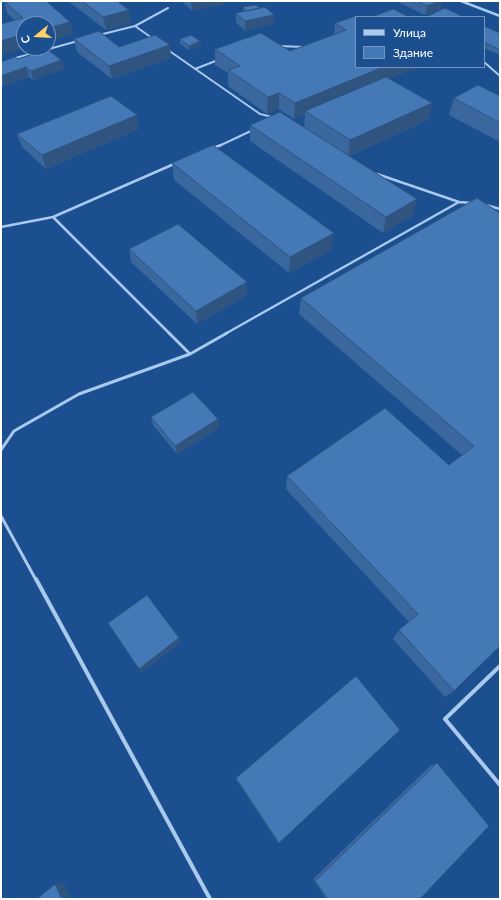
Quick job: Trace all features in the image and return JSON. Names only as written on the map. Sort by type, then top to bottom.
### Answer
[{"type":"street","points":[[461,1],[500,16]]},
{"type":"lane","points":[[97,36],[134,26],[168,8]]},
{"type":"lane","points":[[134,26],[153,39]]},
{"type":"lane","points":[[8,60],[83,40]]},
{"type":"lane","points":[[274,46],[303,47],[310,45]]},
{"type":"lane","points":[[165,47],[260,114],[273,117]]},
{"type":"lane","points":[[196,69],[224,58]]},
{"type":"lane","points":[[485,63],[500,76]]},
{"type":"lane","points":[[206,150],[258,128]]},
{"type":"lane","points":[[1,227],[53,217],[177,163]]},
{"type":"lane","points":[[372,173],[459,202],[474,204]]},
{"type":"lane","points":[[1,450],[14,431],[79,394],[190,354],[459,202]]},
{"type":"lane","points":[[482,205],[500,209]]},
{"type":"lane","points":[[53,217],[190,354]]},
{"type":"lane","points":[[1,516],[210,899]]},
{"type":"lane","points":[[500,666],[444,719],[500,785]]},
{"type":"building","points":[[4,1],[46,1],[70,22],[56,26],[56,16],[21,16]]},
{"type":"building","points":[[82,1],[117,1],[129,10],[103,17]]},
{"type":"building","points":[[417,1],[439,1],[427,6]]},
{"type":"building","points":[[255,5],[260,8],[247,11],[243,7]]},
{"type":"building","points":[[265,7],[274,15],[245,21],[236,13]]},
{"type":"building","points":[[445,8],[462,16],[428,16]]},
{"type":"building","points":[[393,9],[407,16],[375,16]]},
{"type":"building","points":[[355,16],[355,68],[381,68],[295,103],[279,93],[268,97],[228,70],[240,66],[215,49],[261,33],[290,51],[346,30],[335,23]]},
{"type":"building","points":[[16,20],[16,36],[1,41],[1,24]]},
{"type":"building","points":[[485,26],[500,33],[500,50],[485,42]]},
{"type":"building","points":[[99,31],[119,47],[155,35],[170,45],[109,66],[74,39]]},
{"type":"building","points":[[191,35],[200,41],[189,46],[180,39]]},
{"type":"building","points":[[27,56],[56,56],[61,60],[31,71],[26,67],[1,76],[1,62],[15,57],[18,59]]},
{"type":"building","points":[[386,77],[432,103],[350,140],[305,111]]},
{"type":"building","points":[[478,85],[500,96],[500,123],[454,98]]},
{"type":"building","points":[[111,96],[137,115],[42,155],[17,134]]},
{"type":"building","points":[[280,112],[417,199],[386,217],[250,125]]},
{"type":"building","points":[[213,145],[334,233],[290,257],[172,163]]},
{"type":"building","points":[[477,198],[500,213],[500,646],[454,691],[399,630],[418,614],[287,476],[385,408],[449,465],[474,446],[301,298]]},
{"type":"building","points":[[178,224],[247,282],[196,311],[129,249]]},
{"type":"building","points":[[193,392],[218,419],[175,446],[151,417]]},
{"type":"building","points":[[147,595],[179,638],[139,669],[108,623]]},
{"type":"building","points":[[356,676],[400,730],[279,843],[236,778]]},
{"type":"building","points":[[437,763],[489,826],[420,899],[328,899],[315,881]]},
{"type":"building","points":[[55,884],[62,899],[37,899]]}]
